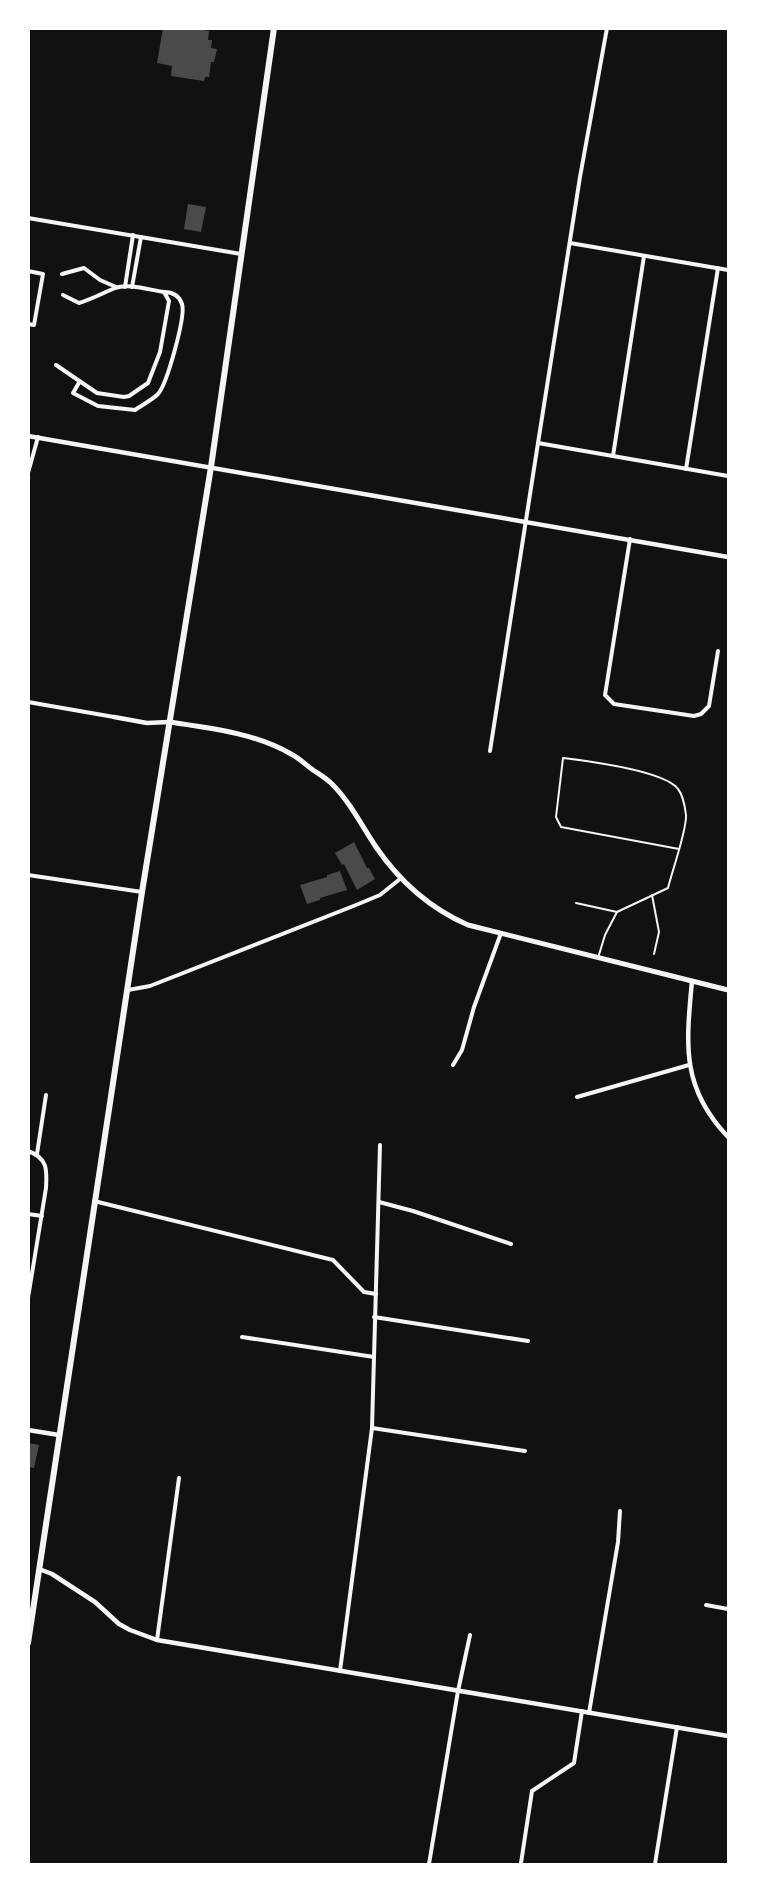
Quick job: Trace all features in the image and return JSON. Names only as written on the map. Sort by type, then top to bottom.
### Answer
[{"type":"main road","points":[[28,1643],[142,892],[211,467],[274,28]]},
{"type":"main road","points":[[169,722],[251,736],[292,754],[331,783],[400,879],[416,894],[447,915],[468,925],[729,990]]},
{"type":"street","points":[[490,751],[537,443],[607,28]]},
{"type":"street","points":[[28,218],[241,254]]},
{"type":"street","points":[[125,287],[134,235]]},
{"type":"street","points":[[132,287],[141,237]]},
{"type":"street","points":[[570,243],[729,270]]},
{"type":"street","points":[[613,456],[644,256]]},
{"type":"street","points":[[62,274],[84,268],[100,280],[117,287],[170,292],[181,302],[175,353],[158,394],[135,410],[98,406],[73,393],[80,381]]},
{"type":"street","points":[[686,469],[718,268]]},
{"type":"street","points":[[28,271],[43,274],[31,324]]},
{"type":"street","points":[[63,295],[79,303],[117,287]]},
{"type":"street","points":[[56,365],[97,393],[124,398],[129,396],[148,383],[160,352],[169,301],[164,292]]},
{"type":"street","points":[[28,436],[729,557]]},
{"type":"street","points":[[28,473],[38,437]]},
{"type":"street","points":[[537,443],[729,476]]},
{"type":"street","points":[[630,539],[605,694],[609,700],[614,704],[694,716],[701,714],[709,706],[718,651]]},
{"type":"street","points":[[28,702],[147,723],[169,722]]},
{"type":"street","points":[[28,875],[142,892]]},
{"type":"street","points":[[128,990],[150,986],[356,905],[380,894],[400,879]]},
{"type":"street","points":[[453,1065],[462,1050],[474,1006],[501,933]]},
{"type":"street","points":[[692,981],[689,1065],[704,1107],[729,1137]]},
{"type":"street","points":[[577,1097],[689,1065]]},
{"type":"street","points":[[37,1154],[46,1095]]},
{"type":"street","points":[[340,1671],[372,1428],[380,1145]]},
{"type":"street","points":[[28,1151],[37,1154],[43,1160],[47,1171],[28,1298]]},
{"type":"street","points":[[94,1201],[333,1260],[364,1292],[376,1294]]},
{"type":"street","points":[[379,1202],[413,1210],[511,1244]]},
{"type":"street","points":[[28,1214],[42,1216]]},
{"type":"street","points":[[374,1317],[528,1341]]},
{"type":"street","points":[[242,1337],[374,1357]]},
{"type":"street","points":[[372,1428],[525,1451]]},
{"type":"street","points":[[28,1430],[59,1435]]},
{"type":"street","points":[[157,1640],[179,1478]]},
{"type":"street","points":[[589,1713],[618,1542],[620,1511]]},
{"type":"street","points":[[39,1569],[52,1574],[95,1602],[119,1624],[142,1636],[157,1640],[729,1736]]},
{"type":"street","points":[[706,1605],[729,1609]]},
{"type":"street","points":[[429,1864],[458,1691],[470,1635]]},
{"type":"street","points":[[521,1863],[532,1791],[574,1762],[582,1711]]},
{"type":"street","points":[[655,1864],[677,1727]]},
{"type":"lane","points":[[598,957],[605,935],[617,912],[668,888],[679,849],[686,818],[683,798],[670,782],[651,774],[562,758],[556,817],[561,827],[679,849]]},
{"type":"lane","points":[[652,895],[659,932],[654,954]]},
{"type":"lane","points":[[576,903],[617,912]]},
{"type":"building","points":[[163,28],[191,28],[209,31],[208,40],[212,40],[211,48],[217,49],[214,62],[211,62],[209,77],[205,77],[204,81],[171,76],[172,66],[157,63]]},
{"type":"building","points":[[188,204],[206,207],[201,232],[184,229]]},
{"type":"building","points":[[354,842],[375,879],[357,890],[344,864],[342,865],[335,853]]},
{"type":"building","points":[[340,871],[347,890],[307,904],[300,885]]},
{"type":"building","points":[[28,1443],[39,1445],[34,1468],[28,1467]]}]
